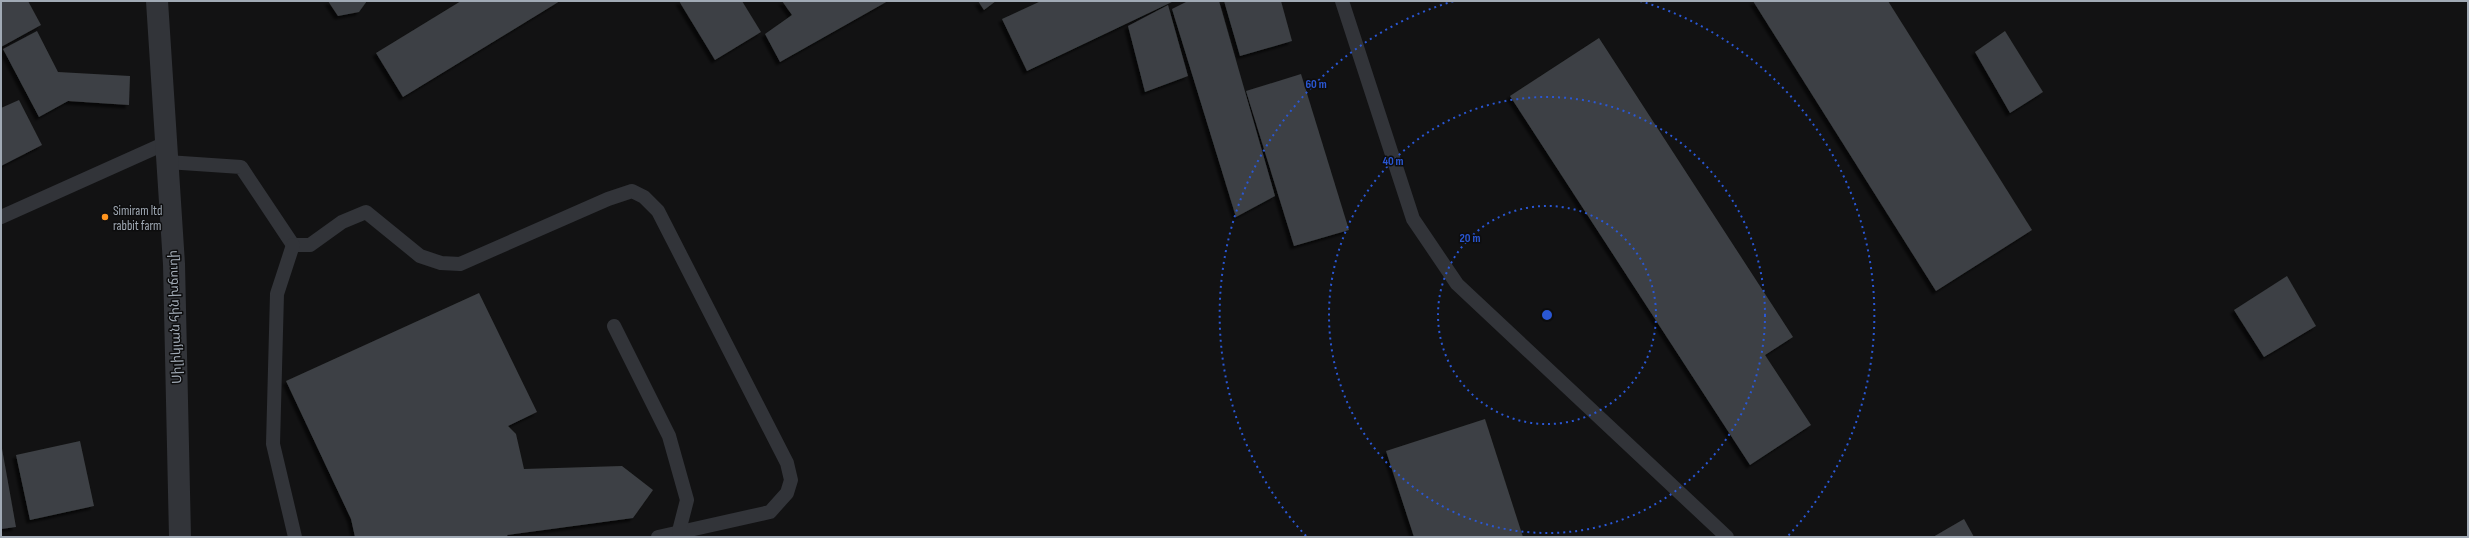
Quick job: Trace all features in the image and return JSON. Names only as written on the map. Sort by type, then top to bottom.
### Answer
[{"type":"street","name":"Սիլիկյան հին խճուղի","points":[[157,1],[174,264],[180,537]]},
{"type":"lane","points":[[1342,1],[1412,219],[1458,284],[1727,537]]},
{"type":"lane","points":[[1,217],[167,153],[241,167],[293,245]]},
{"type":"lane","points":[[293,245],[310,245],[342,222],[366,212],[420,256],[441,263],[460,264],[608,199],[632,191],[644,198],[658,211],[787,463],[791,480],[787,493],[770,512],[679,531],[658,537]]},
{"type":"lane","points":[[293,245],[277,294],[273,444],[295,537]]},
{"type":"lane","points":[[614,326],[669,436],[687,500],[679,531]]},
{"type":"building","points":[[1,1],[28,1],[41,25],[1,47]]},
{"type":"building","points":[[328,1],[367,1],[359,12],[338,16]]},
{"type":"building","points":[[461,1],[560,1],[403,97],[376,53]]},
{"type":"building","points":[[679,1],[742,1],[761,32],[715,60]]},
{"type":"building","points":[[782,1],[888,1],[780,62],[765,34],[792,15]]},
{"type":"building","points":[[978,1],[996,1],[984,10]]},
{"type":"building","points":[[1041,1],[1174,1],[1027,71],[1002,19]]},
{"type":"building","points":[[1188,1],[1219,1],[1275,196],[1236,217],[1172,9]]},
{"type":"building","points":[[1224,1],[1281,1],[1292,41],[1240,56]]},
{"type":"building","points":[[1753,1],[1888,1],[2032,230],[1936,291]]},
{"type":"building","points":[[1168,5],[1188,76],[1145,92],[1128,26]]},
{"type":"building","points":[[37,31],[58,72],[130,76],[129,105],[68,101],[39,117],[3,49]]},
{"type":"building","points":[[2005,31],[2043,92],[2010,113],[1975,52]]},
{"type":"building","points":[[1599,38],[1793,337],[1765,355],[1811,425],[1750,465],[1510,96]]},
{"type":"building","points":[[1301,74],[1349,230],[1294,246],[1246,91]]},
{"type":"building","points":[[19,100],[42,145],[1,166],[1,108]]},
{"type":"building","points":[[2287,276],[2316,326],[2264,357],[2234,310]]},
{"type":"building","points":[[479,293],[537,412],[508,426],[516,434],[524,469],[622,466],[653,490],[633,518],[507,535],[508,537],[355,537],[351,519],[286,381]]},
{"type":"building","points":[[1485,419],[1523,537],[1414,537],[1386,451]]},
{"type":"building","points":[[80,441],[94,506],[30,520],[16,455]]},
{"type":"building","points":[[1,443],[16,527],[1,529]]},
{"type":"building","points":[[1964,519],[1974,537],[1933,537]]},
{"type":"place","name":"Simiram ltd rabbit farm","points":[[105,217]]}]
